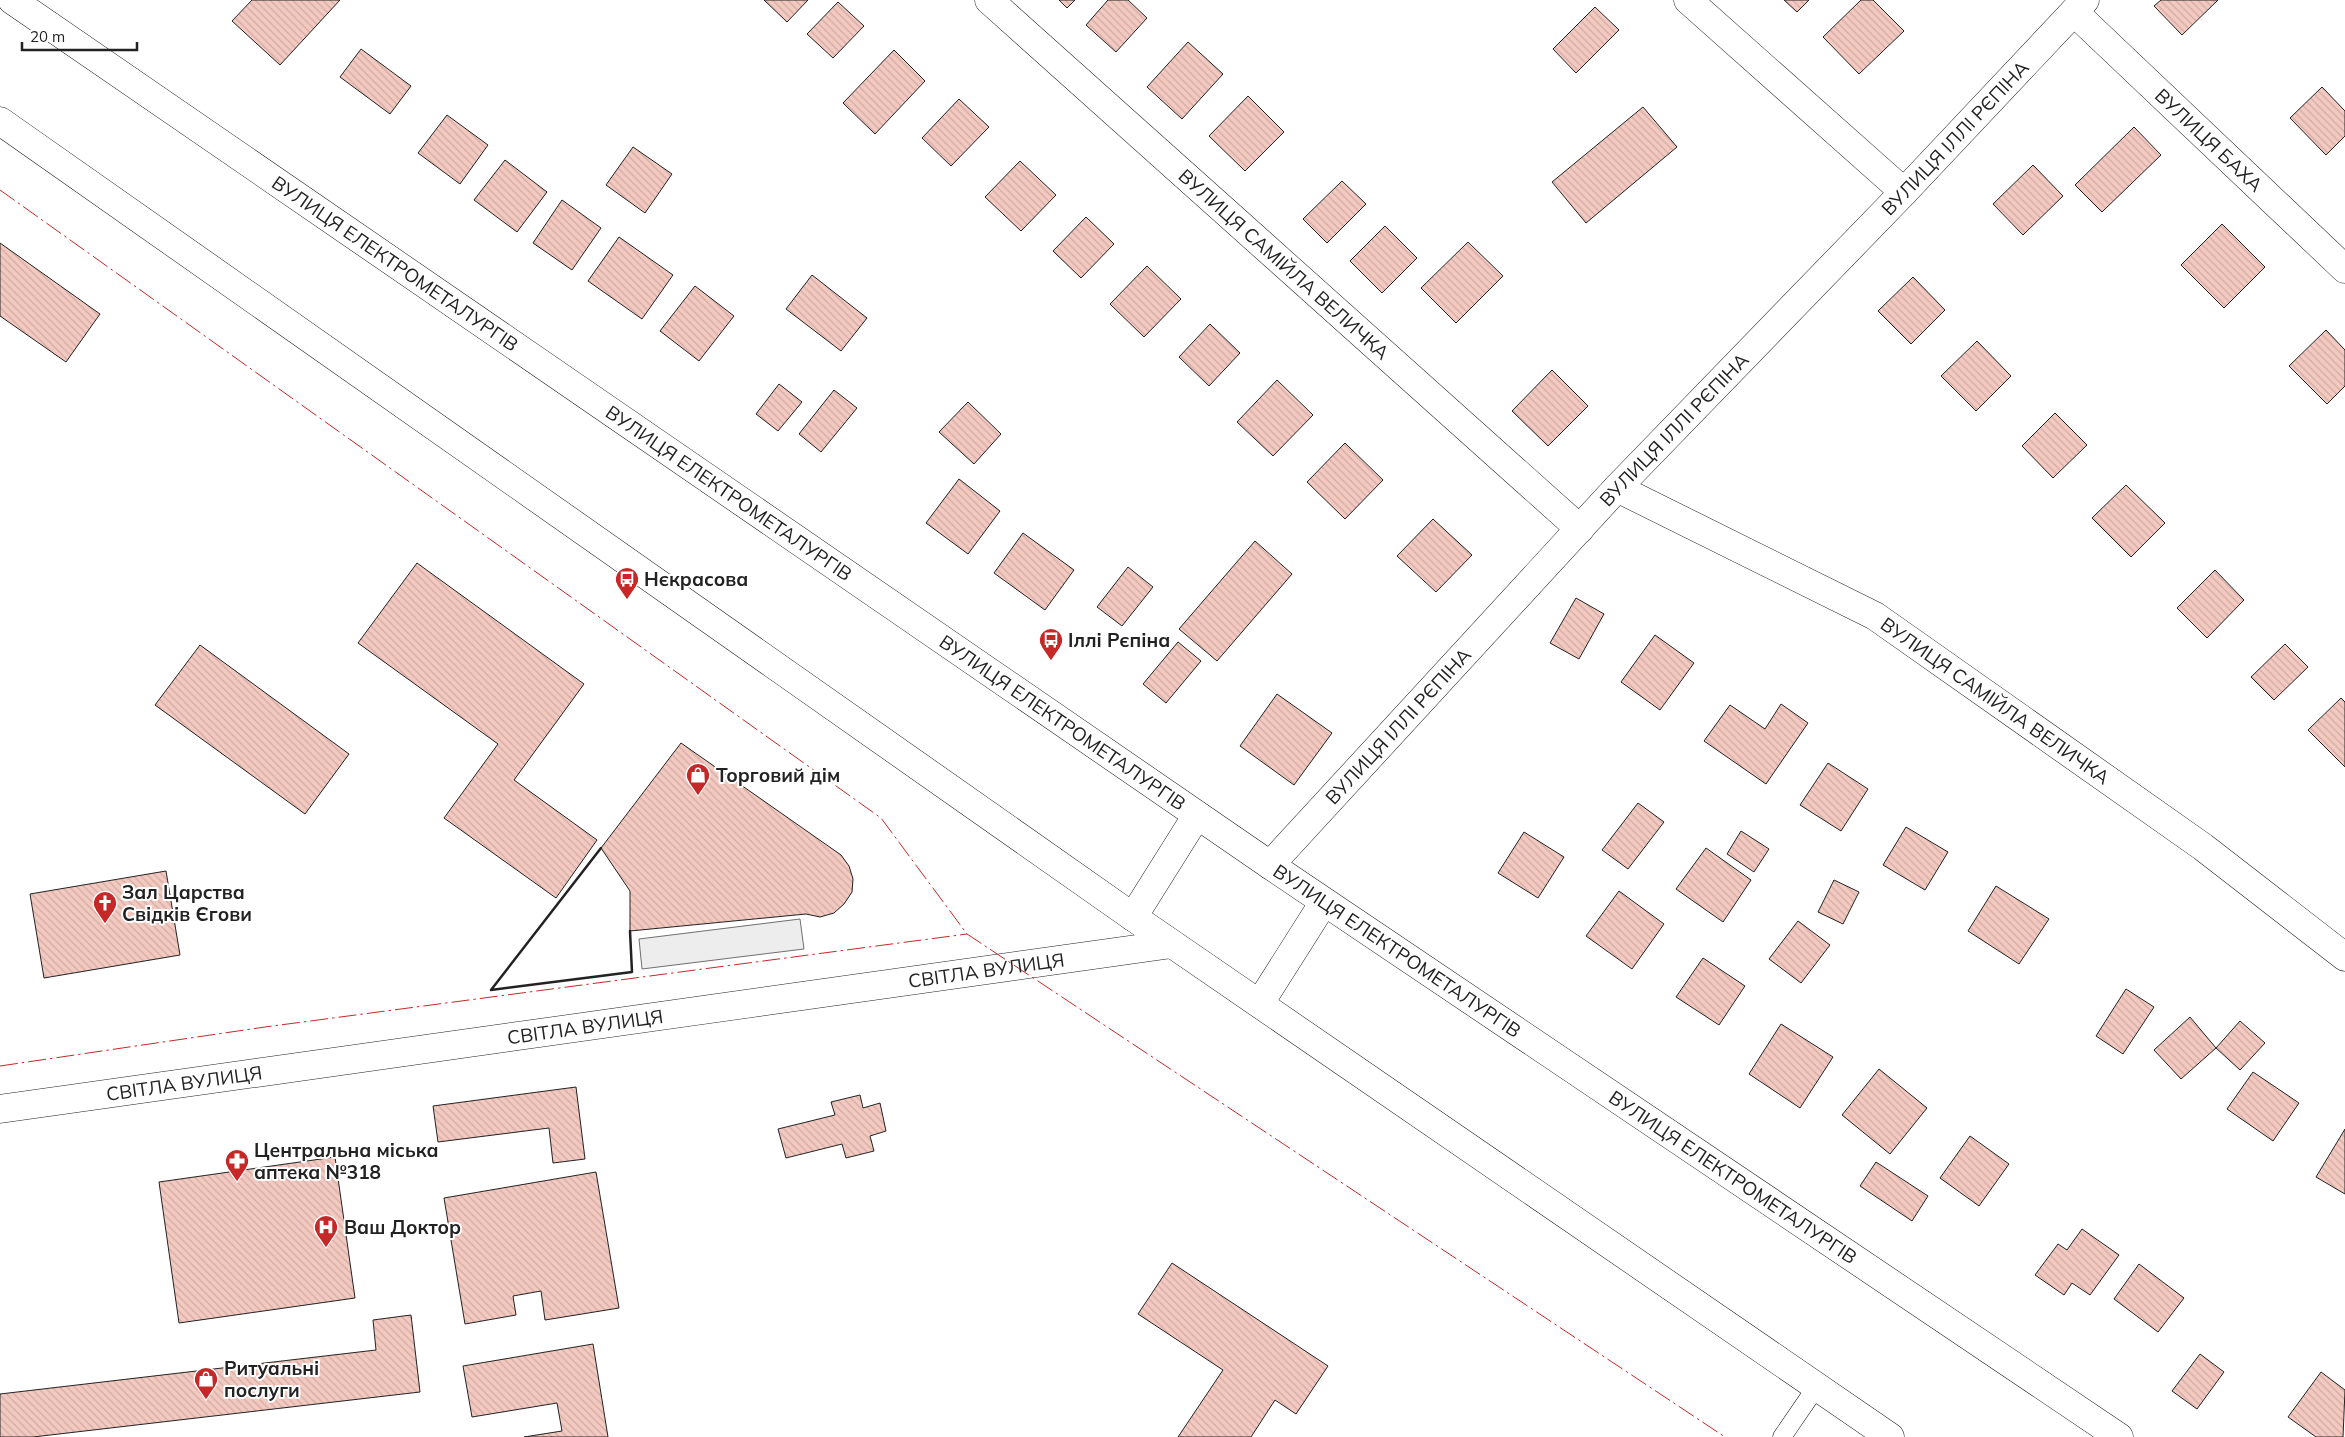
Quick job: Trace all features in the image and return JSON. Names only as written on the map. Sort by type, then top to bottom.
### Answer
[{"type":"main road","name":"ВУЛИЦЯ ЕЛЕКТРОМЕТАЛУРГІВ","points":[[12,0],[1324,902],[2119,1437]]},
{"type":"main road","name":"ВУЛИЦЯ САМІЙЛА ВЕЛИЧКА","points":[[989,0],[1580,529]]},
{"type":"main road","points":[[1688,0],[1904,192]]},
{"type":"main road","name":"ВУЛИЦЯ ІЛЛІ РЄПІНА","points":[[1270,865],[1617,488],[1904,192],[2080,6]]},
{"type":"main road","name":"ВУЛИЦЯ БАХА","points":[[2080,6],[2345,269]]},
{"type":"main road","points":[[0,121],[1133,917],[1890,1437]]},
{"type":"main road","name":"ВУЛИЦЯ САМІЙЛА ВЕЛИЧКА","points":[[1617,488],[1875,616],[2203,847],[2345,957]]},
{"type":"main road","points":[[1133,917],[1197,815]]},
{"type":"main road","points":[[1260,1003],[1324,902]]},
{"type":"main road","name":"СВІТЛА ВУЛИЦЯ","points":[[0,1109],[1172,944]]},
{"type":"lane","points":[[1782,1437],[1816,1386]]},
{"type":"shaded area","points":[[800,919],[804,949],[642,969],[639,939]]},
{"type":"building","points":[[252,0],[340,0],[280,65],[232,21]]},
{"type":"building","points":[[764,0],[808,0],[787,22]]},
{"type":"building","points":[[1059,0],[1075,0],[1067,8]]},
{"type":"building","points":[[1108,0],[1128,0],[1147,18],[1116,52],[1086,25]]},
{"type":"building","points":[[1784,0],[1809,0],[1797,12]]},
{"type":"building","points":[[1861,0],[1873,0],[1904,31],[1859,74],[1823,37]]},
{"type":"building","points":[[2161,0],[2218,0],[2182,35],[2154,6]]},
{"type":"building","points":[[838,2],[864,26],[833,58],[807,34]]},
{"type":"building","points":[[1595,7],[1619,30],[1576,73],[1553,49]]},
{"type":"building","points":[[1188,42],[1223,74],[1182,119],[1147,87]]},
{"type":"building","points":[[361,49],[411,86],[390,114],[340,77]]},
{"type":"building","points":[[894,50],[925,81],[875,134],[843,103]]},
{"type":"building","points":[[2322,87],[2345,111],[2345,136],[2326,155],[2290,118]]},
{"type":"building","points":[[1248,96],[1284,132],[1245,171],[1209,136]]},
{"type":"building","points":[[959,99],[989,127],[951,166],[922,138]]},
{"type":"building","points":[[1643,107],[1677,147],[1586,223],[1552,182]]},
{"type":"building","points":[[447,115],[488,145],[460,184],[418,153]]},
{"type":"building","points":[[2134,127],[2161,155],[2102,212],[2075,185]]},
{"type":"building","points":[[633,147],[672,174],[645,213],[606,185]]},
{"type":"building","points":[[505,160],[547,192],[517,232],[474,200]]},
{"type":"building","points":[[1020,161],[1056,195],[1021,231],[985,197]]},
{"type":"building","points":[[2033,165],[2063,196],[2023,235],[1993,204]]},
{"type":"building","points":[[1342,181],[1366,204],[1327,243],[1303,219]]},
{"type":"building","points":[[562,200],[601,228],[572,270],[533,243]]},
{"type":"building","points":[[1086,217],[1114,244],[1081,278],[1053,251]]},
{"type":"building","points":[[2222,224],[2265,267],[2224,308],[2181,265]]},
{"type":"building","points":[[1385,226],[1417,258],[1382,293],[1350,261]]},
{"type":"building","points":[[619,237],[673,275],[642,319],[588,281]]},
{"type":"building","points":[[1468,242],[1503,276],[1456,323],[1421,288]]},
{"type":"building","points":[[0,243],[100,314],[66,362],[0,316]]},
{"type":"building","points":[[1147,266],[1181,299],[1144,337],[1110,304]]},
{"type":"building","points":[[812,275],[867,318],[841,351],[786,309]]},
{"type":"building","points":[[1913,277],[1945,310],[1911,344],[1878,311]]},
{"type":"building","points":[[695,286],[734,316],[699,361],[660,331]]},
{"type":"building","points":[[1210,324],[1240,353],[1209,386],[1179,357]]},
{"type":"building","points":[[2326,330],[2345,350],[2345,386],[2327,404],[2289,366]]},
{"type":"building","points":[[1977,341],[2011,376],[1976,411],[1941,376]]},
{"type":"building","points":[[1552,370],[1588,406],[1548,446],[1512,411]]},
{"type":"building","points":[[1277,380],[1313,415],[1273,456],[1237,422]]},
{"type":"building","points":[[779,384],[802,402],[778,431],[756,414]]},
{"type":"building","points":[[834,390],[857,408],[821,452],[799,434]]},
{"type":"building","points":[[968,402],[1001,434],[974,464],[939,432]]},
{"type":"building","points":[[2055,413],[2087,445],[2053,478],[2022,446]]},
{"type":"building","points":[[1345,443],[1383,480],[1345,519],[1307,482]]},
{"type":"building","points":[[959,479],[1000,511],[968,554],[926,523]]},
{"type":"building","points":[[2126,485],[2165,523],[2131,557],[2092,518]]},
{"type":"building","points":[[1433,519],[1472,555],[1436,592],[1397,556]]},
{"type":"building","points":[[1023,533],[1074,570],[1045,610],[994,573]]},
{"type":"building","points":[[1255,541],[1292,574],[1217,661],[1179,629]]},
{"type":"building","points":[[417,563],[584,684],[514,780],[597,840],[556,898],[444,818],[498,744],[358,643]]},
{"type":"building","points":[[1128,567],[1153,587],[1122,626],[1097,607]]},
{"type":"building","points":[[2215,570],[2244,600],[2207,638],[2177,608]]},
{"type":"building","points":[[1576,598],[1604,614],[1579,659],[1550,643]]},
{"type":"building","points":[[1655,635],[1694,663],[1660,710],[1621,682]]},
{"type":"building","points":[[1178,642],[1201,661],[1166,703],[1143,684]]},
{"type":"building","points":[[2285,644],[2308,667],[2274,700],[2251,677]]},
{"type":"building","points":[[200,645],[349,754],[305,814],[155,705]]},
{"type":"building","points":[[1277,694],[1332,733],[1294,785],[1240,746]]},
{"type":"building","points":[[2341,698],[2345,702],[2345,767],[2308,730]]},
{"type":"building","points":[[1781,704],[1808,723],[1766,784],[1704,741],[1730,705],[1765,729]]},
{"type":"building","name":"Торговий дім","points":[[681,743],[841,855],[849,866],[853,879],[852,892],[844,904],[834,913],[820,917],[806,914],[630,931],[630,891],[601,848]]},
{"type":"building","points":[[1828,763],[1868,789],[1841,831],[1800,805]]},
{"type":"building","points":[[1638,803],[1664,822],[1628,869],[1602,850]]},
{"type":"building","points":[[1906,827],[1948,852],[1925,890],[1883,865]]},
{"type":"building","points":[[1741,831],[1769,849],[1754,872],[1727,854]]},
{"type":"building","points":[[1524,832],[1564,857],[1538,898],[1498,873]]},
{"type":"building","points":[[1706,848],[1751,880],[1723,922],[1676,889]]},
{"type":"building","name":"Зал Царства Свідків Єгови","points":[[166,871],[180,955],[44,978],[30,894]]},
{"type":"building","points":[[1834,880],[1859,892],[1843,924],[1818,912]]},
{"type":"building","points":[[1996,886],[2049,919],[2019,964],[1968,931]]},
{"type":"building","points":[[1619,891],[1664,924],[1632,969],[1586,936]]},
{"type":"building","points":[[1798,921],[1830,945],[1801,983],[1769,959]]},
{"type":"building","points":[[1703,958],[1745,986],[1719,1025],[1676,997]]},
{"type":"building","points":[[2126,989],[2154,1007],[2123,1054],[2096,1036]]},
{"type":"building","points":[[2190,1017],[2216,1048],[2181,1079],[2154,1050]]},
{"type":"building","points":[[2240,1021],[2265,1043],[2240,1070],[2216,1048]]},
{"type":"building","points":[[1781,1024],[1833,1057],[1800,1108],[1749,1074]]},
{"type":"building","points":[[1879,1069],[1927,1108],[1890,1154],[1842,1115]]},
{"type":"building","points":[[2253,1072],[2299,1103],[2273,1141],[2227,1109]]},
{"type":"building","points":[[576,1087],[585,1159],[553,1163],[549,1128],[438,1142],[433,1106]]},
{"type":"building","points":[[860,1095],[863,1108],[880,1103],[886,1131],[870,1136],[874,1151],[846,1158],[842,1144],[786,1158],[778,1129],[835,1115],[831,1102]]},
{"type":"building","points":[[2345,1129],[2345,1194],[2316,1177]]},
{"type":"building","points":[[1970,1136],[2009,1164],[1979,1206],[1940,1178]]},
{"type":"building","points":[[335,1157],[355,1298],[179,1323],[159,1182]]},
{"type":"building","points":[[1876,1162],[1928,1196],[1912,1221],[1860,1186]]},
{"type":"building","points":[[596,1172],[619,1308],[545,1320],[541,1291],[513,1296],[516,1315],[465,1324],[444,1198]]},
{"type":"building","points":[[2082,1229],[2119,1255],[2090,1295],[2072,1283],[2064,1295],[2035,1275],[2058,1244],[2067,1250]]},
{"type":"building","points":[[1172,1263],[1328,1366],[1296,1414],[1275,1400],[1251,1437],[1178,1437],[1223,1370],[1138,1314]]},
{"type":"building","points":[[2139,1264],[2184,1298],[2158,1332],[2114,1299]]},
{"type":"building","points":[[411,1315],[420,1392],[33,1437],[0,1437],[0,1394],[376,1350],[373,1320]]},
{"type":"building","points":[[593,1344],[608,1437],[524,1437],[562,1431],[557,1403],[472,1417],[463,1366]]},
{"type":"building","points":[[2200,1354],[2224,1372],[2197,1409],[2172,1391]]},
{"type":"building","points":[[2321,1372],[2345,1390],[2343,1437],[2316,1437],[2288,1417]]},
{"type":"wall","points":[[601,848],[491,990],[632,972],[630,931]]},
{"type":"power","points":[[0,190],[881,818],[967,934],[1725,1437]]},
{"type":"power","points":[[0,1066],[265,1027],[967,934]]},
{"type":"place","name":"Нєкрасова","points":[[627,600]]},
{"type":"place","name":"Іллі Рєпіна","points":[[1051,661]]},
{"type":"place","name":"Торговий дім","points":[[698,796]]},
{"type":"place","name":"Зал Царства Свідків Єгови","points":[[105,924]]},
{"type":"place","name":"Центральна міська аптека №318","points":[[237,1182]]},
{"type":"place","name":"Ваш Доктор","points":[[326,1248]]},
{"type":"place","name":"Ритуальні послуги","points":[[206,1400]]}]
